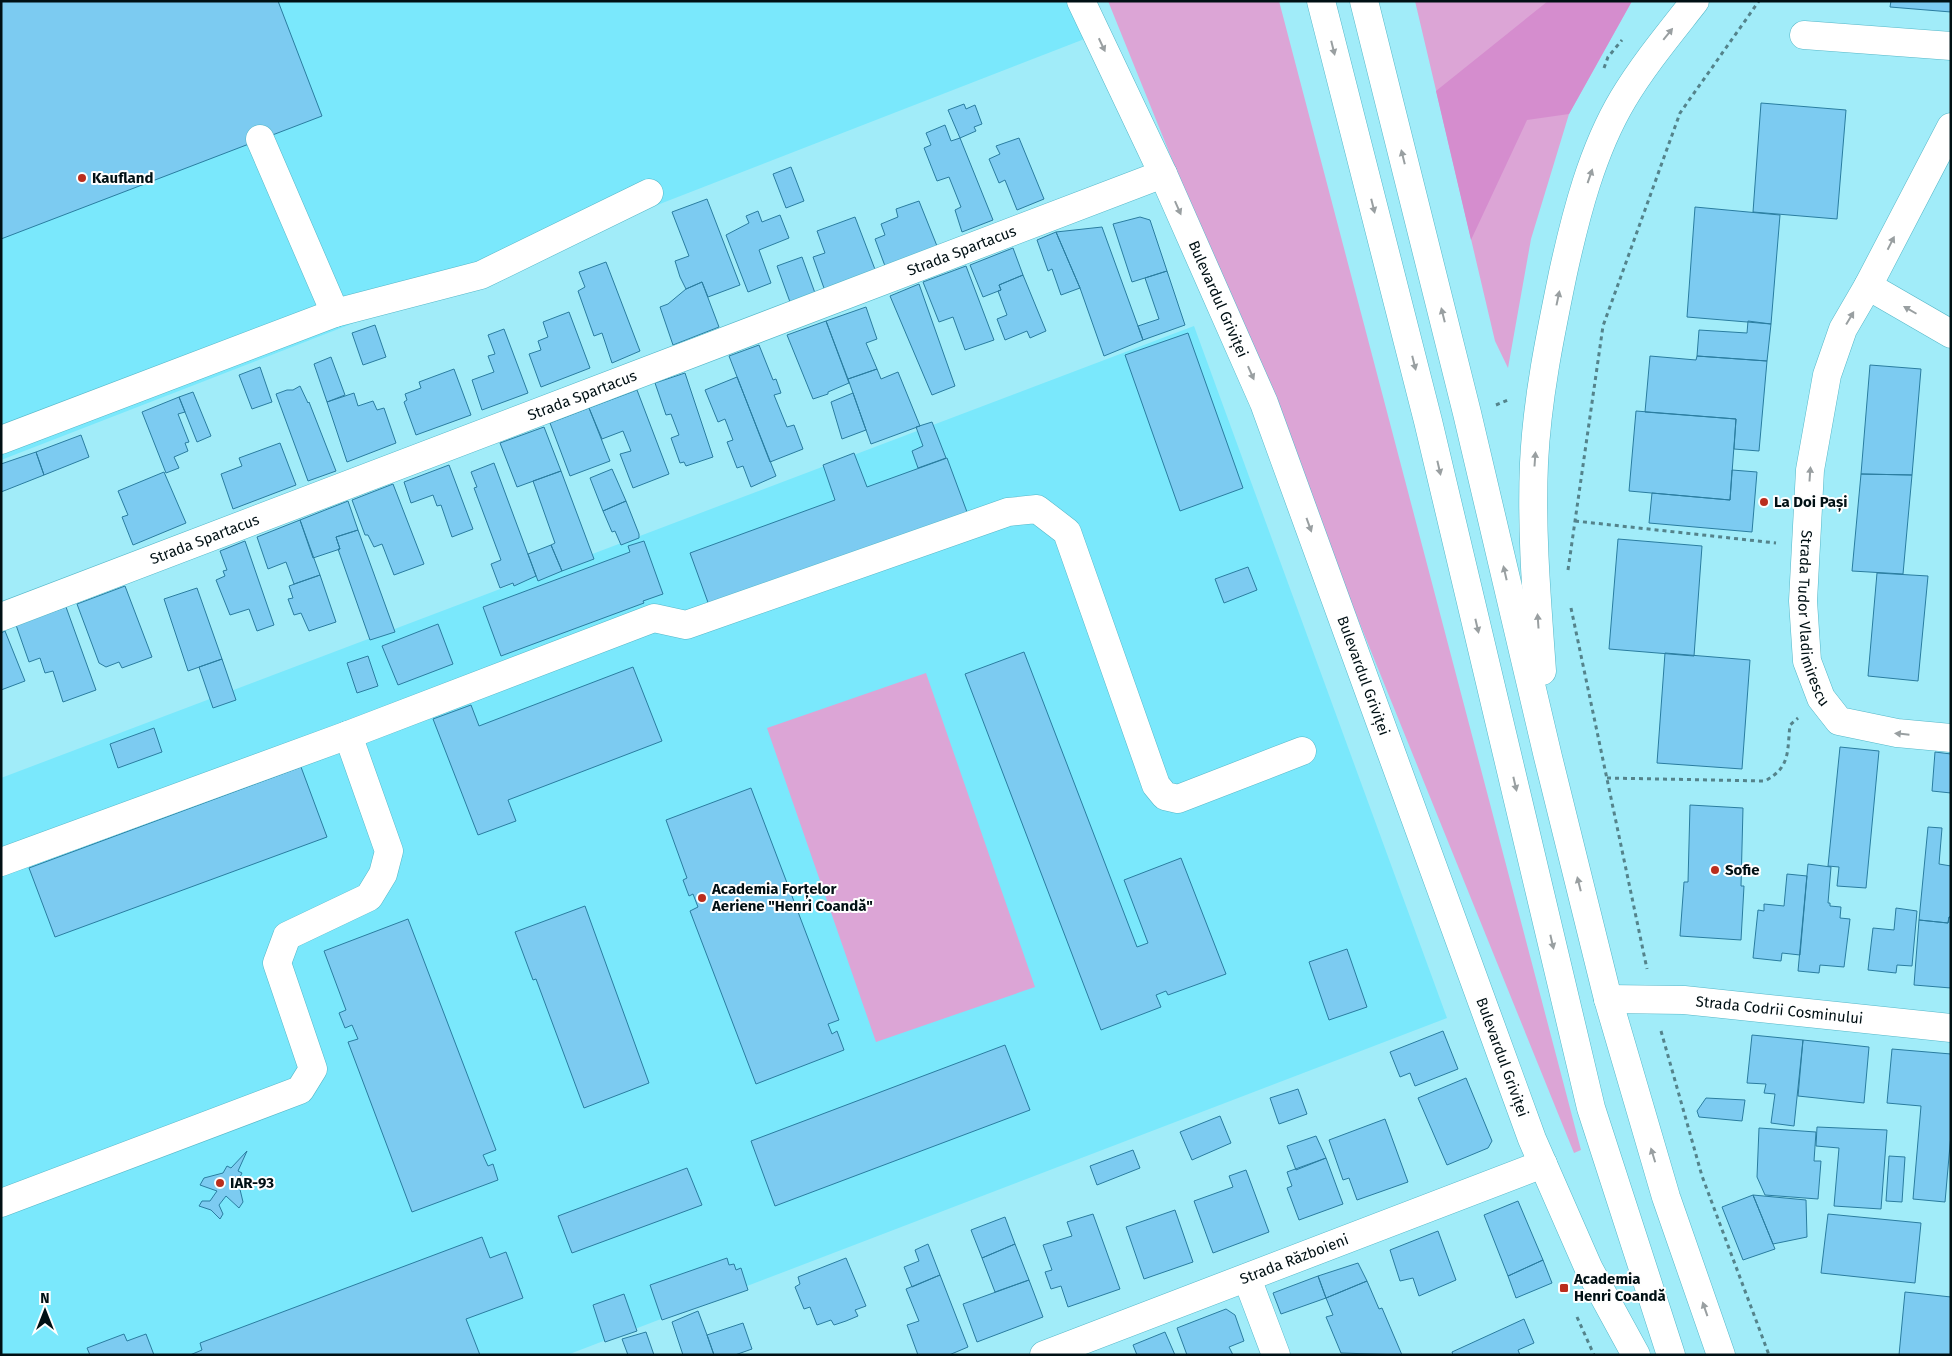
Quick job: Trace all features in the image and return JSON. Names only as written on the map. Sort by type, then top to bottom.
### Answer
[{"type":"main road","name":"Bulevardul Griviței","points":[[1081,1],[1164,174],[1264,403],[1543,1164],[1590,1269],[1636,1355]]},
{"type":"main road","points":[[1321,1],[1428,420],[1592,1108],[1671,1355]]},
{"type":"main road","points":[[1364,1],[1467,413],[1548,757],[1608,999],[1666,1197],[1721,1355]]},
{"type":"main road","points":[[1548,757],[1533,551],[1534,462],[1542,378],[1552,322],[1574,222],[1596,156],[1623,100],[1654,53],[1695,1]]},
{"type":"main road","points":[[1804,35],[1951,46]]},
{"type":"main road","name":"Strada Tudor Vladimirescu","points":[[1951,127],[1868,286],[1843,329],[1826,375],[1810,470],[1804,601],[1807,661],[1822,698],[1839,721],[1897,734],[1951,738]]},
{"type":"main road","points":[[260,139],[335,313]]},
{"type":"main road","name":"Strada Spartacus","points":[[1,617],[1164,174]]},
{"type":"main road","points":[[1,440],[335,313],[481,275],[649,193]]},
{"type":"main road","points":[[1868,286],[1951,334]]},
{"type":"main road","points":[[1,862],[348,735],[654,618],[686,626],[1008,512],[1037,508],[1067,532],[1156,785],[1165,796],[1178,799],[1302,751]]},
{"type":"main road","points":[[1,1203],[300,1090],[313,1069],[277,963],[287,936],[369,897],[383,874],[389,851],[348,735]]},
{"type":"main road","name":"Strada Codrii Cosminului","points":[[1608,999],[1684,1000],[1951,1028]]},
{"type":"main road","name":"Strada Războieni","points":[[1044,1355],[1543,1164]]},
{"type":"main road","points":[[1247,1278],[1276,1355]]},
{"type":"path","points":[[1567,576],[1603,326],[1680,113],[1759,1]]},
{"type":"path","points":[[1575,521],[1806,546]]},
{"type":"path","points":[[1570,604],[1654,1000],[1669,1062],[1702,1176],[1769,1355]]},
{"type":"path","points":[[1607,778],[1765,781],[1779,774],[1785,764],[1790,725],[1822,698]]},
{"type":"shaded area","points":[[1,1],[1072,1],[1087,38],[1,460]]},
{"type":"shaded area","points":[[1108,1],[1279,1],[1581,1150],[1574,1153]]},
{"type":"shaded area","points":[[1415,1],[1632,1],[1569,114],[1531,239],[1508,368],[1495,341]]},
{"type":"shaded area","points":[[1548,1],[1632,1],[1569,114],[1527,120],[1471,240],[1436,91]]},
{"type":"shaded area","name":"Academia Forțelor Aeriene \"Henri Coandă\"","points":[[1194,326],[1447,1018],[567,1355],[1,1355],[1,778]]},
{"type":"shaded area","points":[[926,673],[1035,987],[876,1042],[767,728]]},
{"type":"building","name":"Kaufland","points":[[1,1],[278,1],[322,116],[1,239]]},
{"type":"building","points":[[1891,1],[1951,1],[1951,12],[1890,7]]},
{"type":"building","points":[[1761,103],[1846,110],[1837,219],[1753,212]]},
{"type":"building","points":[[964,104],[966,109],[975,105],[982,124],[974,127],[976,131],[960,138],[948,110]]},
{"type":"building","points":[[945,125],[951,141],[960,138],[993,220],[962,232],[955,210],[961,207],[949,177],[937,181],[924,148],[931,145],[926,133]]},
{"type":"building","points":[[1019,138],[1044,199],[1017,210],[1005,180],[999,183],[989,159],[1000,154],[996,146]]},
{"type":"building","points":[[791,167],[804,201],[786,208],[773,174]]},
{"type":"building","points":[[707,199],[740,285],[708,297],[702,282],[686,289],[680,277],[675,261],[689,256],[672,212]]},
{"type":"building","points":[[919,201],[937,246],[885,266],[875,239],[885,235],[881,224],[898,217],[896,209]]},
{"type":"building","points":[[1695,207],[1780,215],[1771,324],[1687,317]]},
{"type":"building","points":[[758,211],[762,222],[780,215],[789,238],[759,250],[771,283],[748,292],[726,235],[749,223],[746,216]]},
{"type":"building","points":[[855,217],[876,272],[825,291],[813,257],[825,253],[817,231]]},
{"type":"building","points":[[1140,217],[1150,220],[1167,271],[1132,282],[1113,224]]},
{"type":"building","points":[[1102,227],[1143,340],[1104,356],[1080,288],[1056,232]]},
{"type":"building","points":[[1056,232],[1080,288],[1061,295],[1052,269],[1048,271],[1037,240]]},
{"type":"building","points":[[1013,248],[1023,275],[999,285],[1001,290],[983,297],[970,265]]},
{"type":"building","points":[[802,257],[815,293],[790,302],[777,266]]},
{"type":"building","points":[[606,262],[640,351],[612,363],[602,333],[594,336],[578,291],[585,287],[579,272]]},
{"type":"building","points":[[966,266],[994,340],[965,350],[953,317],[939,322],[923,282]]},
{"type":"building","points":[[1167,271],[1185,325],[1143,340],[1138,326],[1159,319],[1145,278]]},
{"type":"building","points":[[1023,275],[1046,331],[1030,338],[1027,331],[1005,340],[997,319],[1007,315],[998,291],[1001,290],[999,285]]},
{"type":"building","points":[[702,282],[719,327],[673,345],[660,307],[668,304],[686,289]]},
{"type":"building","points":[[919,284],[955,386],[932,395],[890,296]]},
{"type":"building","points":[[866,307],[877,339],[866,343],[877,369],[848,379],[826,321]]},
{"type":"building","points":[[569,312],[590,368],[541,387],[529,354],[541,350],[538,341],[548,337],[543,322]]},
{"type":"building","points":[[826,321],[849,383],[828,392],[828,394],[813,399],[787,335]]},
{"type":"building","points":[[1748,321],[1771,324],[1767,361],[1697,356],[1699,330],[1747,333]]},
{"type":"building","points":[[375,325],[386,357],[363,365],[352,333]]},
{"type":"building","points":[[504,329],[528,393],[482,410],[472,380],[494,372],[488,356],[495,354],[488,335]]},
{"type":"building","points":[[1188,333],[1243,488],[1180,511],[1125,355]]},
{"type":"building","points":[[759,345],[773,380],[776,379],[781,393],[774,395],[787,427],[794,425],[803,449],[770,462],[729,356]]},
{"type":"building","points":[[1650,356],[1696,360],[1697,356],[1767,361],[1759,451],[1734,449],[1736,419],[1645,412]]},
{"type":"building","points":[[331,357],[345,395],[327,402],[314,364]]},
{"type":"building","points":[[1870,365],[1921,369],[1912,475],[1861,474]]},
{"type":"building","points":[[260,367],[272,402],[252,409],[239,375]]},
{"type":"building","points":[[454,369],[471,415],[416,435],[404,402],[407,400],[405,394],[421,388],[419,382]]},
{"type":"building","points":[[877,369],[881,379],[898,372],[920,426],[871,444],[848,379]]},
{"type":"building","points":[[685,373],[713,457],[686,466],[684,462],[680,463],[671,438],[679,435],[671,414],[666,415],[655,383]]},
{"type":"building","points":[[737,377],[776,476],[751,487],[743,466],[737,468],[727,442],[733,440],[725,419],[718,422],[705,390]]},
{"type":"building","points":[[300,386],[309,402],[336,471],[308,481],[276,394],[293,390]]},
{"type":"building","points":[[637,390],[669,474],[633,488],[620,454],[631,451],[623,431],[602,439],[589,408]]},
{"type":"building","points":[[193,392],[211,436],[197,442],[179,397]]},
{"type":"building","points":[[354,393],[358,406],[373,401],[377,410],[384,408],[396,443],[347,462],[327,402]]},
{"type":"building","points":[[853,393],[866,430],[842,439],[831,402]]},
{"type":"building","points":[[179,397],[185,412],[178,414],[189,442],[185,443],[188,451],[174,457],[179,468],[166,473],[142,412]]},
{"type":"building","points":[[589,408],[610,461],[570,476],[550,423]]},
{"type":"building","points":[[1636,411],[1736,419],[1730,500],[1629,491]]},
{"type":"building","points":[[932,422],[946,458],[918,468],[912,451],[923,446],[916,427]]},
{"type":"building","points":[[544,427],[561,471],[517,487],[500,443]]},
{"type":"building","points":[[81,435],[89,457],[44,475],[36,452]]},
{"type":"building","points":[[280,443],[296,485],[233,509],[221,474],[242,466],[239,458]]},
{"type":"building","points":[[36,452],[44,475],[1,492],[1,464]]},
{"type":"building","points":[[854,453],[867,487],[947,458],[967,512],[710,608],[690,553],[835,500],[823,465]]},
{"type":"building","points":[[494,463],[536,576],[514,586],[513,583],[500,588],[491,564],[501,560],[474,488],[477,487],[471,472]]},
{"type":"building","points":[[449,465],[473,529],[452,537],[441,505],[437,506],[433,495],[411,503],[404,482]]},
{"type":"building","points":[[612,469],[626,501],[603,511],[590,478]]},
{"type":"building","points":[[1732,470],[1757,472],[1752,532],[1649,523],[1652,493],[1730,500]]},
{"type":"building","points":[[561,471],[594,559],[562,571],[551,545],[555,543],[533,481]]},
{"type":"building","points":[[164,472],[186,523],[133,545],[122,517],[128,515],[118,491]]},
{"type":"building","points":[[1861,474],[1912,475],[1903,574],[1852,571]]},
{"type":"building","points":[[393,484],[424,564],[394,575],[382,544],[374,547],[368,535],[365,535],[352,500]]},
{"type":"building","points":[[348,501],[358,530],[336,537],[340,549],[313,558],[300,520]]},
{"type":"building","points":[[626,501],[639,538],[621,545],[615,531],[612,532],[603,511]]},
{"type":"building","points":[[300,520],[320,575],[294,584],[286,562],[268,569],[257,537]]},
{"type":"building","points":[[358,530],[395,632],[370,640],[338,549],[340,549],[336,537]]},
{"type":"building","points":[[1618,539],[1702,546],[1694,656],[1609,649]]},
{"type":"building","points":[[245,541],[274,625],[257,631],[249,609],[230,615],[216,580],[225,576],[223,571],[227,570],[220,551]]},
{"type":"building","points":[[644,541],[663,594],[643,601],[644,603],[501,656],[483,607],[630,552],[628,546]]},
{"type":"building","points":[[551,545],[562,571],[538,581],[528,554]]},
{"type":"building","points":[[1248,567],[1257,590],[1224,603],[1215,579]]},
{"type":"building","points":[[1877,573],[1928,576],[1918,681],[1868,676]]},
{"type":"building","points":[[320,575],[336,622],[309,631],[301,613],[294,615],[288,599],[293,598],[289,586]]},
{"type":"building","points":[[125,586],[152,657],[122,668],[119,662],[106,667],[99,663],[77,604]]},
{"type":"building","points":[[197,588],[222,659],[188,671],[164,599]]},
{"type":"building","points":[[66,607],[96,690],[63,702],[53,671],[45,673],[40,658],[29,662],[16,625]]},
{"type":"building","points":[[438,624],[453,664],[398,685],[382,646]]},
{"type":"building","points":[[5,631],[25,681],[1,690],[1,633]]},
{"type":"building","points":[[1024,652],[1137,947],[1148,943],[1124,880],[1181,858],[1226,974],[1168,995],[1166,991],[1156,995],[1161,1007],[1101,1030],[965,674]]},
{"type":"building","points":[[1665,653],[1750,660],[1742,769],[1657,763]]},
{"type":"building","points":[[368,656],[378,686],[357,693],[347,663]]},
{"type":"building","points":[[222,659],[236,700],[213,708],[199,667]]},
{"type":"building","points":[[633,667],[662,741],[508,800],[516,821],[478,835],[433,719],[471,705],[479,726]]},
{"type":"building","points":[[154,728],[162,752],[118,768],[110,744]]},
{"type":"building","points":[[1840,747],[1879,751],[1866,888],[1837,886],[1839,867],[1828,866]]},
{"type":"building","points":[[1935,752],[1951,754],[1951,793],[1932,791]]},
{"type":"building","points":[[301,767],[327,837],[55,937],[29,868]]},
{"type":"building","points":[[751,788],[839,1020],[828,1024],[832,1034],[837,1031],[844,1050],[756,1084],[690,911],[698,907],[693,894],[689,896],[683,880],[687,878],[666,820]]},
{"type":"building","name":"Sofie","points":[[1690,805],[1743,808],[1741,886],[1744,886],[1741,940],[1680,936],[1684,882],[1688,882]]},
{"type":"building","points":[[1928,827],[1942,828],[1939,864],[1951,866],[1951,917],[1949,917],[1948,923],[1919,920]]},
{"type":"building","points":[[1808,864],[1831,867],[1828,903],[1830,903],[1830,906],[1841,907],[1840,918],[1850,919],[1844,967],[1820,965],[1819,973],[1798,971]]},
{"type":"building","points":[[1787,874],[1807,876],[1800,955],[1782,953],[1781,961],[1753,958],[1758,910],[1764,911],[1764,904],[1784,906]]},
{"type":"building","points":[[585,906],[649,1083],[584,1108],[536,979],[533,980],[515,932]]},
{"type":"building","points":[[1896,908],[1917,911],[1912,966],[1897,965],[1896,973],[1868,970],[1873,928],[1894,930]]},
{"type":"building","points":[[1949,917],[1951,917],[1951,988],[1914,985],[1919,920],[1948,923]]},
{"type":"building","points":[[408,919],[496,1150],[483,1155],[488,1166],[493,1164],[498,1180],[412,1212],[348,1042],[358,1039],[352,1025],[345,1028],[339,1013],[346,1010],[324,951]]},
{"type":"building","points":[[1347,949],[1367,1007],[1329,1020],[1309,962]]},
{"type":"building","points":[[1443,1031],[1458,1069],[1415,1086],[1410,1073],[1400,1077],[1390,1052]]},
{"type":"building","points":[[1752,1035],[1803,1040],[1794,1126],[1771,1123],[1775,1094],[1764,1093],[1766,1084],[1747,1083]]},
{"type":"building","points":[[1803,1040],[1869,1047],[1864,1103],[1798,1096]]},
{"type":"building","points":[[1005,1045],[1030,1110],[775,1206],[751,1141]]},
{"type":"building","points":[[1892,1049],[1951,1054],[1951,1134],[1945,1202],[1913,1199],[1921,1106],[1887,1103]]},
{"type":"building","points":[[1466,1078],[1492,1141],[1488,1148],[1447,1165],[1418,1098]]},
{"type":"building","points":[[1298,1089],[1307,1114],[1279,1124],[1270,1098]]},
{"type":"building","points":[[1706,1098],[1745,1100],[1742,1121],[1699,1117],[1697,1111]]},
{"type":"building","points":[[1220,1116],[1231,1143],[1192,1160],[1180,1132]]},
{"type":"building","points":[[1385,1119],[1408,1182],[1357,1200],[1349,1178],[1343,1180],[1329,1140]]},
{"type":"building","points":[[1817,1127],[1887,1130],[1881,1209],[1834,1206],[1839,1148],[1816,1146]]},
{"type":"building","points":[[1759,1128],[1816,1132],[1814,1161],[1821,1161],[1818,1199],[1765,1195],[1757,1177]]},
{"type":"building","points":[[1316,1136],[1326,1158],[1296,1170],[1287,1146]]},
{"type":"building","points":[[1133,1150],[1140,1168],[1097,1185],[1090,1166]]},
{"type":"building","name":"IAR-93","points":[[247,1151],[238,1171],[242,1173],[238,1181],[243,1202],[239,1208],[226,1196],[219,1205],[223,1214],[220,1219],[211,1210],[199,1206],[202,1201],[210,1201],[217,1191],[200,1185],[204,1178],[223,1173],[227,1166],[231,1168]]},
{"type":"building","points":[[1889,1156],[1905,1157],[1902,1202],[1886,1201]]},
{"type":"building","points":[[1326,1158],[1343,1204],[1299,1220],[1287,1188],[1292,1186],[1287,1172]]},
{"type":"building","points":[[687,1168],[702,1205],[572,1253],[558,1216]]},
{"type":"building","points":[[1246,1170],[1269,1232],[1213,1253],[1194,1201],[1233,1187],[1229,1176]]},
{"type":"building","points":[[1753,1195],[1806,1200],[1807,1237],[1773,1244]]},
{"type":"building","points":[[1753,1195],[1775,1249],[1743,1260],[1722,1207]]},
{"type":"building","points":[[1518,1201],[1543,1260],[1508,1276],[1484,1215]]},
{"type":"building","points":[[1175,1210],[1193,1262],[1144,1279],[1126,1227]]},
{"type":"building","points":[[1093,1214],[1120,1289],[1068,1307],[1061,1286],[1051,1289],[1045,1272],[1052,1270],[1043,1245],[1072,1236],[1067,1222]]},
{"type":"building","points":[[1828,1214],[1921,1223],[1915,1283],[1821,1273]]},
{"type":"building","points":[[1005,1217],[1015,1244],[982,1258],[971,1230]]},
{"type":"building","points":[[1438,1231],[1456,1280],[1419,1296],[1413,1278],[1400,1281],[1390,1250]]},
{"type":"building","points":[[482,1237],[490,1258],[506,1252],[523,1298],[466,1319],[480,1355],[190,1355],[202,1350],[200,1343]]},
{"type":"building","points":[[928,1244],[940,1275],[912,1287],[904,1267],[919,1261],[915,1250]]},
{"type":"building","points":[[1015,1244],[1029,1280],[995,1292],[982,1258]]},
{"type":"building","points":[[727,1258],[729,1265],[734,1264],[736,1270],[741,1268],[748,1290],[662,1320],[650,1285]]},
{"type":"building","points":[[846,1258],[866,1306],[855,1310],[858,1316],[846,1321],[834,1325],[831,1320],[817,1325],[810,1307],[804,1309],[795,1287],[800,1284],[798,1277]]},
{"type":"building","points":[[1543,1260],[1552,1283],[1516,1298],[1508,1276]]},
{"type":"building","points":[[1358,1263],[1367,1281],[1326,1298],[1318,1276]]},
{"type":"building","points":[[940,1275],[968,1347],[949,1355],[918,1355],[907,1325],[919,1321],[906,1289]]},
{"type":"building","points":[[1318,1276],[1326,1298],[1281,1314],[1273,1293]]},
{"type":"building","points":[[1029,1280],[1043,1317],[977,1342],[963,1304]]},
{"type":"building","points":[[1367,1281],[1379,1309],[1382,1308],[1402,1355],[1341,1353],[1326,1317],[1333,1315],[1326,1298]]},
{"type":"building","points":[[1905,1292],[1951,1297],[1951,1355],[1899,1355]]},
{"type":"building","points":[[624,1294],[637,1331],[605,1342],[593,1305]]},
{"type":"building","points":[[1226,1309],[1235,1315],[1244,1341],[1229,1347],[1233,1355],[1187,1355],[1177,1328]]},
{"type":"building","points":[[698,1311],[714,1355],[683,1355],[672,1322]]},
{"type":"building","points":[[1524,1319],[1534,1343],[1518,1350],[1520,1355],[1453,1355],[1452,1352]]},
{"type":"building","points":[[743,1323],[752,1349],[735,1355],[714,1355],[707,1335]]},
{"type":"building","points":[[646,1332],[654,1355],[628,1355],[622,1339]]},
{"type":"building","points":[[1165,1332],[1175,1355],[1137,1355],[1133,1345]]},
{"type":"building","points":[[124,1334],[127,1341],[146,1334],[154,1355],[90,1355],[87,1348]]},
{"type":"place","name":"Kaufland","points":[[82,178]]},
{"type":"place","name":"La Doi Pași","points":[[1764,502]]},
{"type":"place","name":"Sofie","points":[[1715,870]]},
{"type":"place","name":"Academia Forțelor Aeriene \"Henri Coandă\"","points":[[702,898]]},
{"type":"place","name":"IAR-93","points":[[220,1183]]},
{"type":"place","name":"Academia Henri Coandă","points":[[1564,1288]]}]
